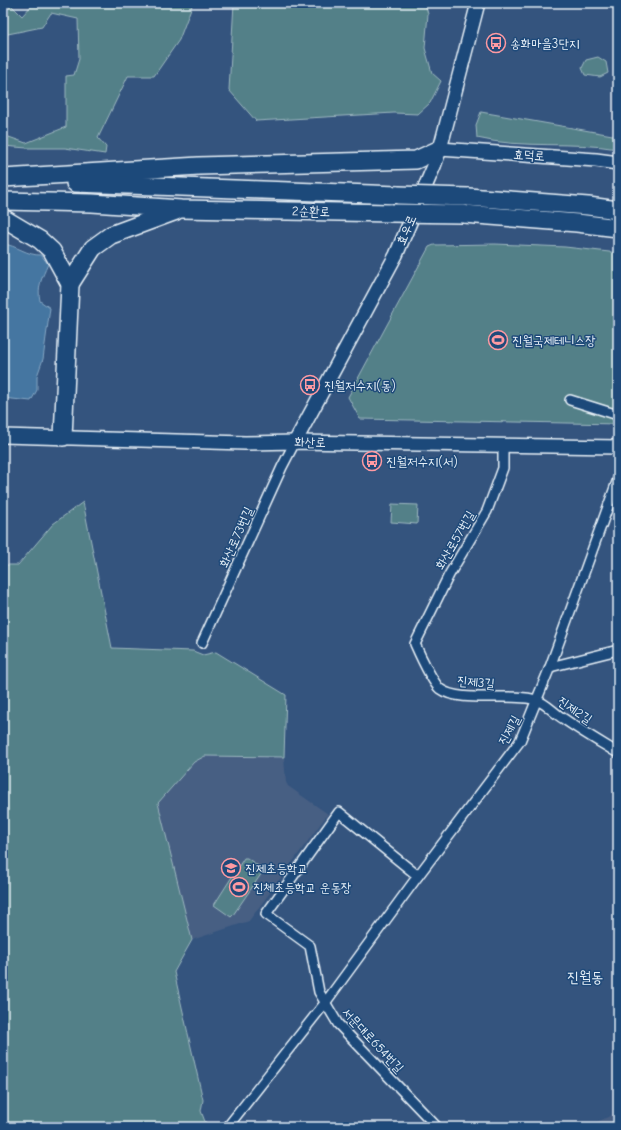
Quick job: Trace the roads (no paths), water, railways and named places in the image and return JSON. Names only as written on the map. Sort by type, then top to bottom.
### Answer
[{"type":"highway","points":[[3,179],[200,166],[416,160],[440,149]]},
{"type":"highway","name":"2순환로","points":[[3,179],[468,197],[588,206],[618,210]]},
{"type":"highway","name":"2순환로","points":[[3,201],[92,203],[181,209],[464,214],[577,223],[618,228]]},
{"type":"highway","points":[[69,281],[93,248],[111,235],[181,209]]},
{"type":"highway","points":[[9,222],[40,240],[52,251],[69,281],[63,437]]},
{"type":"main road","name":"효우로","points":[[295,442],[396,255],[434,166],[440,149],[478,3]]},
{"type":"main road","name":"효덕로","points":[[440,149],[596,160],[618,163]]},
{"type":"main road","name":"화산로","points":[[3,436],[223,442],[618,447]]},
{"type":"street","points":[[570,400],[618,415]]},
{"type":"street","name":"화산로73번길","points":[[202,643],[282,466],[295,442]]},
{"type":"street","name":"화산로57번길","points":[[415,644],[449,575],[487,511],[503,468],[504,446]]},
{"type":"street","name":"진제길","points":[[229,1124],[325,1003],[418,876],[520,741],[538,700],[618,478]]},
{"type":"street","name":"진제3길","points":[[415,644],[423,662],[440,689],[448,693],[481,697],[517,697],[538,700]]},
{"type":"street","points":[[550,667],[618,650]]},
{"type":"street","name":"진제2길","points":[[538,700],[564,719],[618,753]]},
{"type":"street","name":"서문대로654번길","points":[[418,876],[339,812],[266,914],[310,946],[319,992],[338,1024],[437,1127]]},
{"type":"place","name":"송화마을3단지","points":[[496,43]]},
{"type":"place","name":"진월국제테니스장","points":[[498,340]]},
{"type":"place","name":"진월저수지(동)","points":[[310,385]]},
{"type":"place","name":"진월저수지(서)","points":[[372,461]]},
{"type":"place","name":"진제초등학교","points":[[231,868]]},
{"type":"place","name":"진체초등학교 운동장","points":[[239,887]]},
{"type":"district","name":"진월동","points":[[585,977]]}]
